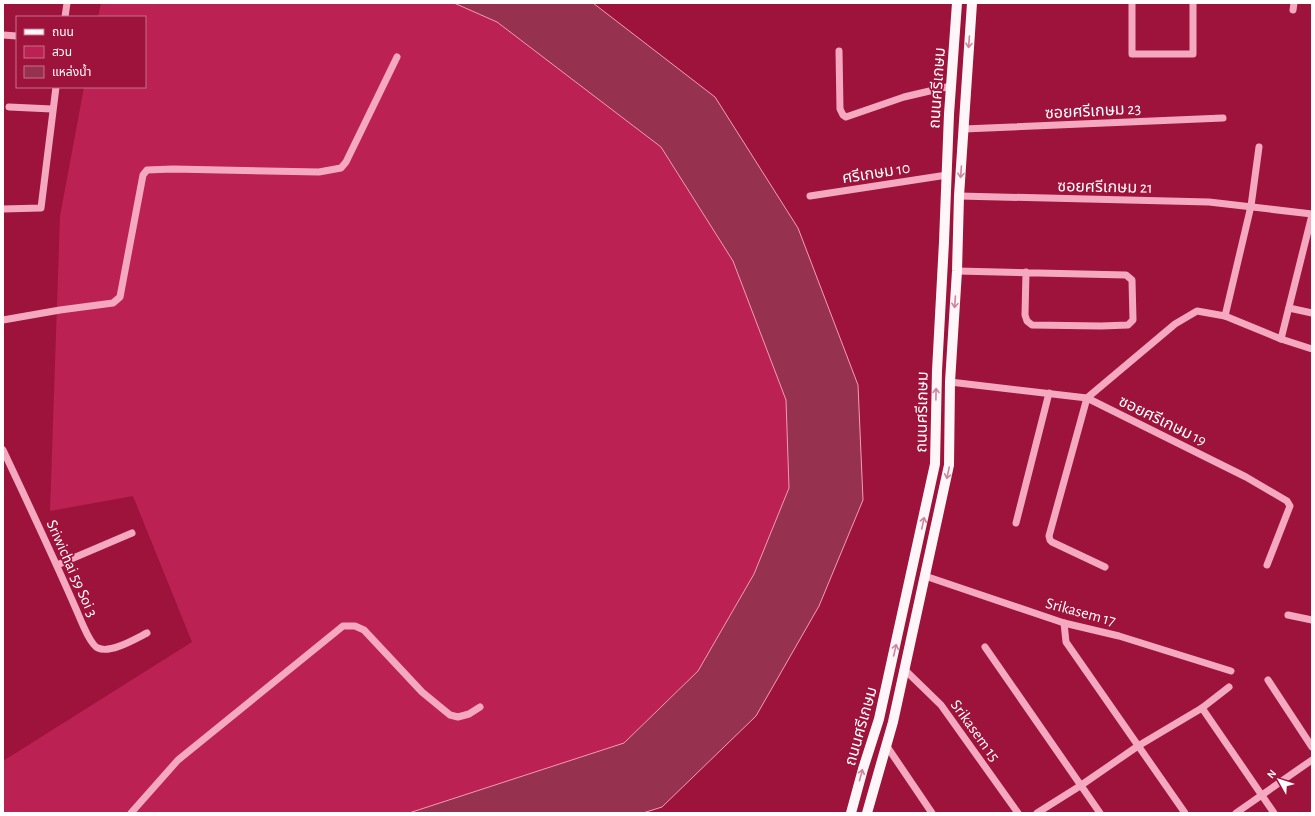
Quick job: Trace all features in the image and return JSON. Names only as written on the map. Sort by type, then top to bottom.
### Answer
[{"type":"main road","name":"ถนนศรีเกษม","points":[[851,813],[881,711],[935,464],[937,371],[951,86],[957,3]]},
{"type":"main road","name":"ถนนศรีเกษม","points":[[867,813],[893,722],[948,473],[950,449],[950,382],[957,271],[959,196],[972,3]]},
{"type":"main road","points":[[935,437],[940,440],[944,440],[950,436]]},
{"type":"main road","points":[[935,450],[943,445],[950,449]]},
{"type":"street","points":[[65,16],[67,3]]},
{"type":"street","points":[[1132,3],[1132,54],[1193,54],[1194,3]]},
{"type":"street","points":[[3,35],[16,36]]},
{"type":"street","points":[[839,51],[840,109],[846,117],[904,97],[951,86]]},
{"type":"street","points":[[3,320],[113,303],[120,298],[143,175],[147,170],[173,169],[319,172],[341,168],[346,162],[397,57]]},
{"type":"street","points":[[3,209],[41,208],[52,109],[56,88]]},
{"type":"street","points":[[9,107],[52,109]]},
{"type":"street","name":"ซอยศรีเกษม 23","points":[[964,130],[1223,118]]},
{"type":"street","points":[[1225,316],[1251,206],[1259,147]]},
{"type":"street","name":"ศรีเกษม 10","points":[[810,196],[947,175]]},
{"type":"street","name":"ซอยศรีเกษม 21","points":[[959,196],[1209,202],[1312,214]]},
{"type":"street","points":[[1281,339],[1309,240],[1312,214]]},
{"type":"street","points":[[957,271],[1026,272],[1126,275],[1132,280],[1133,320],[1128,325],[1032,325],[1027,321],[1025,315],[1026,272]]},
{"type":"street","points":[[1289,308],[1312,313]]},
{"type":"street","points":[[1105,567],[1052,542],[1049,536],[1088,398],[1181,321],[1197,311],[1225,316],[1281,339],[1312,349]]},
{"type":"street","name":"ซอยศรีเกษม 19","points":[[950,382],[1088,398],[1246,477],[1287,501],[1290,506],[1267,565]]},
{"type":"street","points":[[1016,522],[1049,394]]},
{"type":"street","name":"Sriwichai 59 Soi 3","points":[[3,450],[85,629],[96,648],[104,650],[111,649],[146,633]]},
{"type":"street","points":[[57,565],[132,533]]},
{"type":"street","name":"Srikasem 17","points":[[925,576],[1064,623],[1119,636],[1231,671]]},
{"type":"street","points":[[1288,615],[1312,620]]},
{"type":"street","points":[[1064,623],[1066,642],[1185,813]]},
{"type":"street","points":[[131,813],[178,760],[343,626],[355,626],[364,630],[422,692],[450,714],[458,717],[469,714],[480,707]]},
{"type":"street","points":[[985,647],[1100,813]]},
{"type":"street","name":"Srikasem 15","points":[[904,669],[941,705],[1018,813]]},
{"type":"street","points":[[1268,680],[1312,747]]},
{"type":"street","points":[[1037,813],[1080,786],[1138,746],[1202,708],[1229,687]]},
{"type":"street","points":[[1202,708],[1274,813]]},
{"type":"street","points":[[886,745],[932,813]]},
{"type":"street","points":[[1236,813],[1312,760]]},
{"type":"green space","points":[[101,3],[454,3],[497,22],[661,147],[733,261],[786,400],[789,488],[754,574],[698,671],[624,743],[409,813],[3,813],[3,761],[192,642],[133,496],[50,511],[60,216],[84,88],[146,88],[146,16],[98,16]]},
{"type":"water","points":[[454,3],[593,3],[715,97],[798,228],[858,385],[863,500],[819,606],[756,716],[662,807],[643,813],[409,813],[624,743],[698,671],[754,574],[789,488],[786,400],[733,261],[661,147],[497,22]]}]
